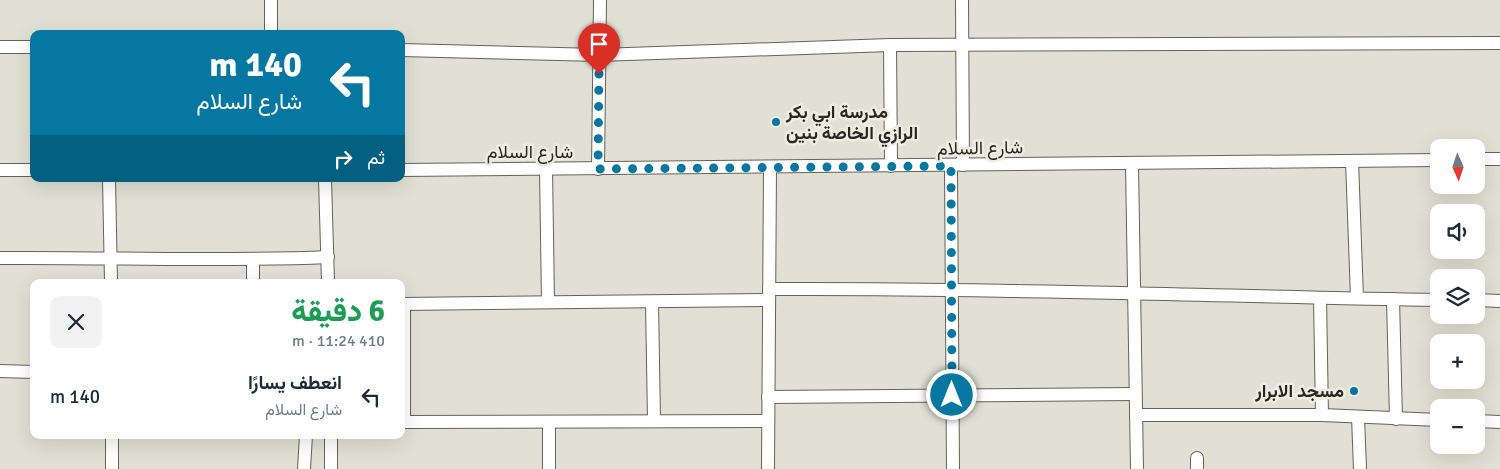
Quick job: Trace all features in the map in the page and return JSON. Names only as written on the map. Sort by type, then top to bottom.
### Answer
[{"type":"street","points":[[271,0],[271,30]]},
{"type":"street","points":[[598,169],[600,0]]},
{"type":"street","points":[[952,469],[952,288],[962,0]]},
{"type":"street","points":[[405,50],[599,55],[890,46],[1500,43]]},
{"type":"street","points":[[890,46],[891,166]]},
{"type":"street","points":[[0,47],[30,47]]},
{"type":"street","points":[[1485,159],[1500,159]]},
{"type":"street","name":"شارع السلام","points":[[405,170],[770,168],[1430,160]]},
{"type":"street","points":[[1352,161],[1357,298]]},
{"type":"street","points":[[1132,164],[1135,295],[1134,394],[1138,469]]},
{"type":"street","points":[[768,469],[770,168]]},
{"type":"street","points":[[546,169],[548,302]]},
{"type":"street","points":[[0,170],[30,170]]},
{"type":"street","points":[[109,182],[111,279]]},
{"type":"street","points":[[325,182],[328,279]]},
{"type":"street","points":[[0,258],[111,257],[253,260],[328,257]]},
{"type":"street","points":[[253,260],[253,279]]},
{"type":"street","points":[[405,304],[652,302],[768,295],[952,288],[1135,295],[1430,300]]},
{"type":"street","points":[[1320,298],[1322,415]]},
{"type":"street","points":[[1392,299],[1396,419]]},
{"type":"street","points":[[1485,300],[1500,301]]},
{"type":"street","points":[[652,302],[654,420]]},
{"type":"street","points":[[0,371],[30,372]]},
{"type":"street","points":[[768,397],[1134,394]]},
{"type":"street","points":[[1136,415],[1322,415],[1430,420]]},
{"type":"street","points":[[1358,417],[1360,469]]},
{"type":"street","points":[[405,422],[768,420]]},
{"type":"street","points":[[1485,421],[1500,422]]},
{"type":"street","points":[[549,422],[549,469]]},
{"type":"street","points":[[112,439],[112,469]]},
{"type":"street","points":[[304,469],[306,439]]},
{"type":"street","points":[[331,439],[331,469]]},
{"type":"place","name":"مدرسة ابي بكر الرازي الخاصة بنين","points":[[776,122]]},
{"type":"place","name":"مسجد الابرار","points":[[1354,391]]},
{"type":"route","points":[[599,74],[598,169],[951,166],[952,395]]}]
